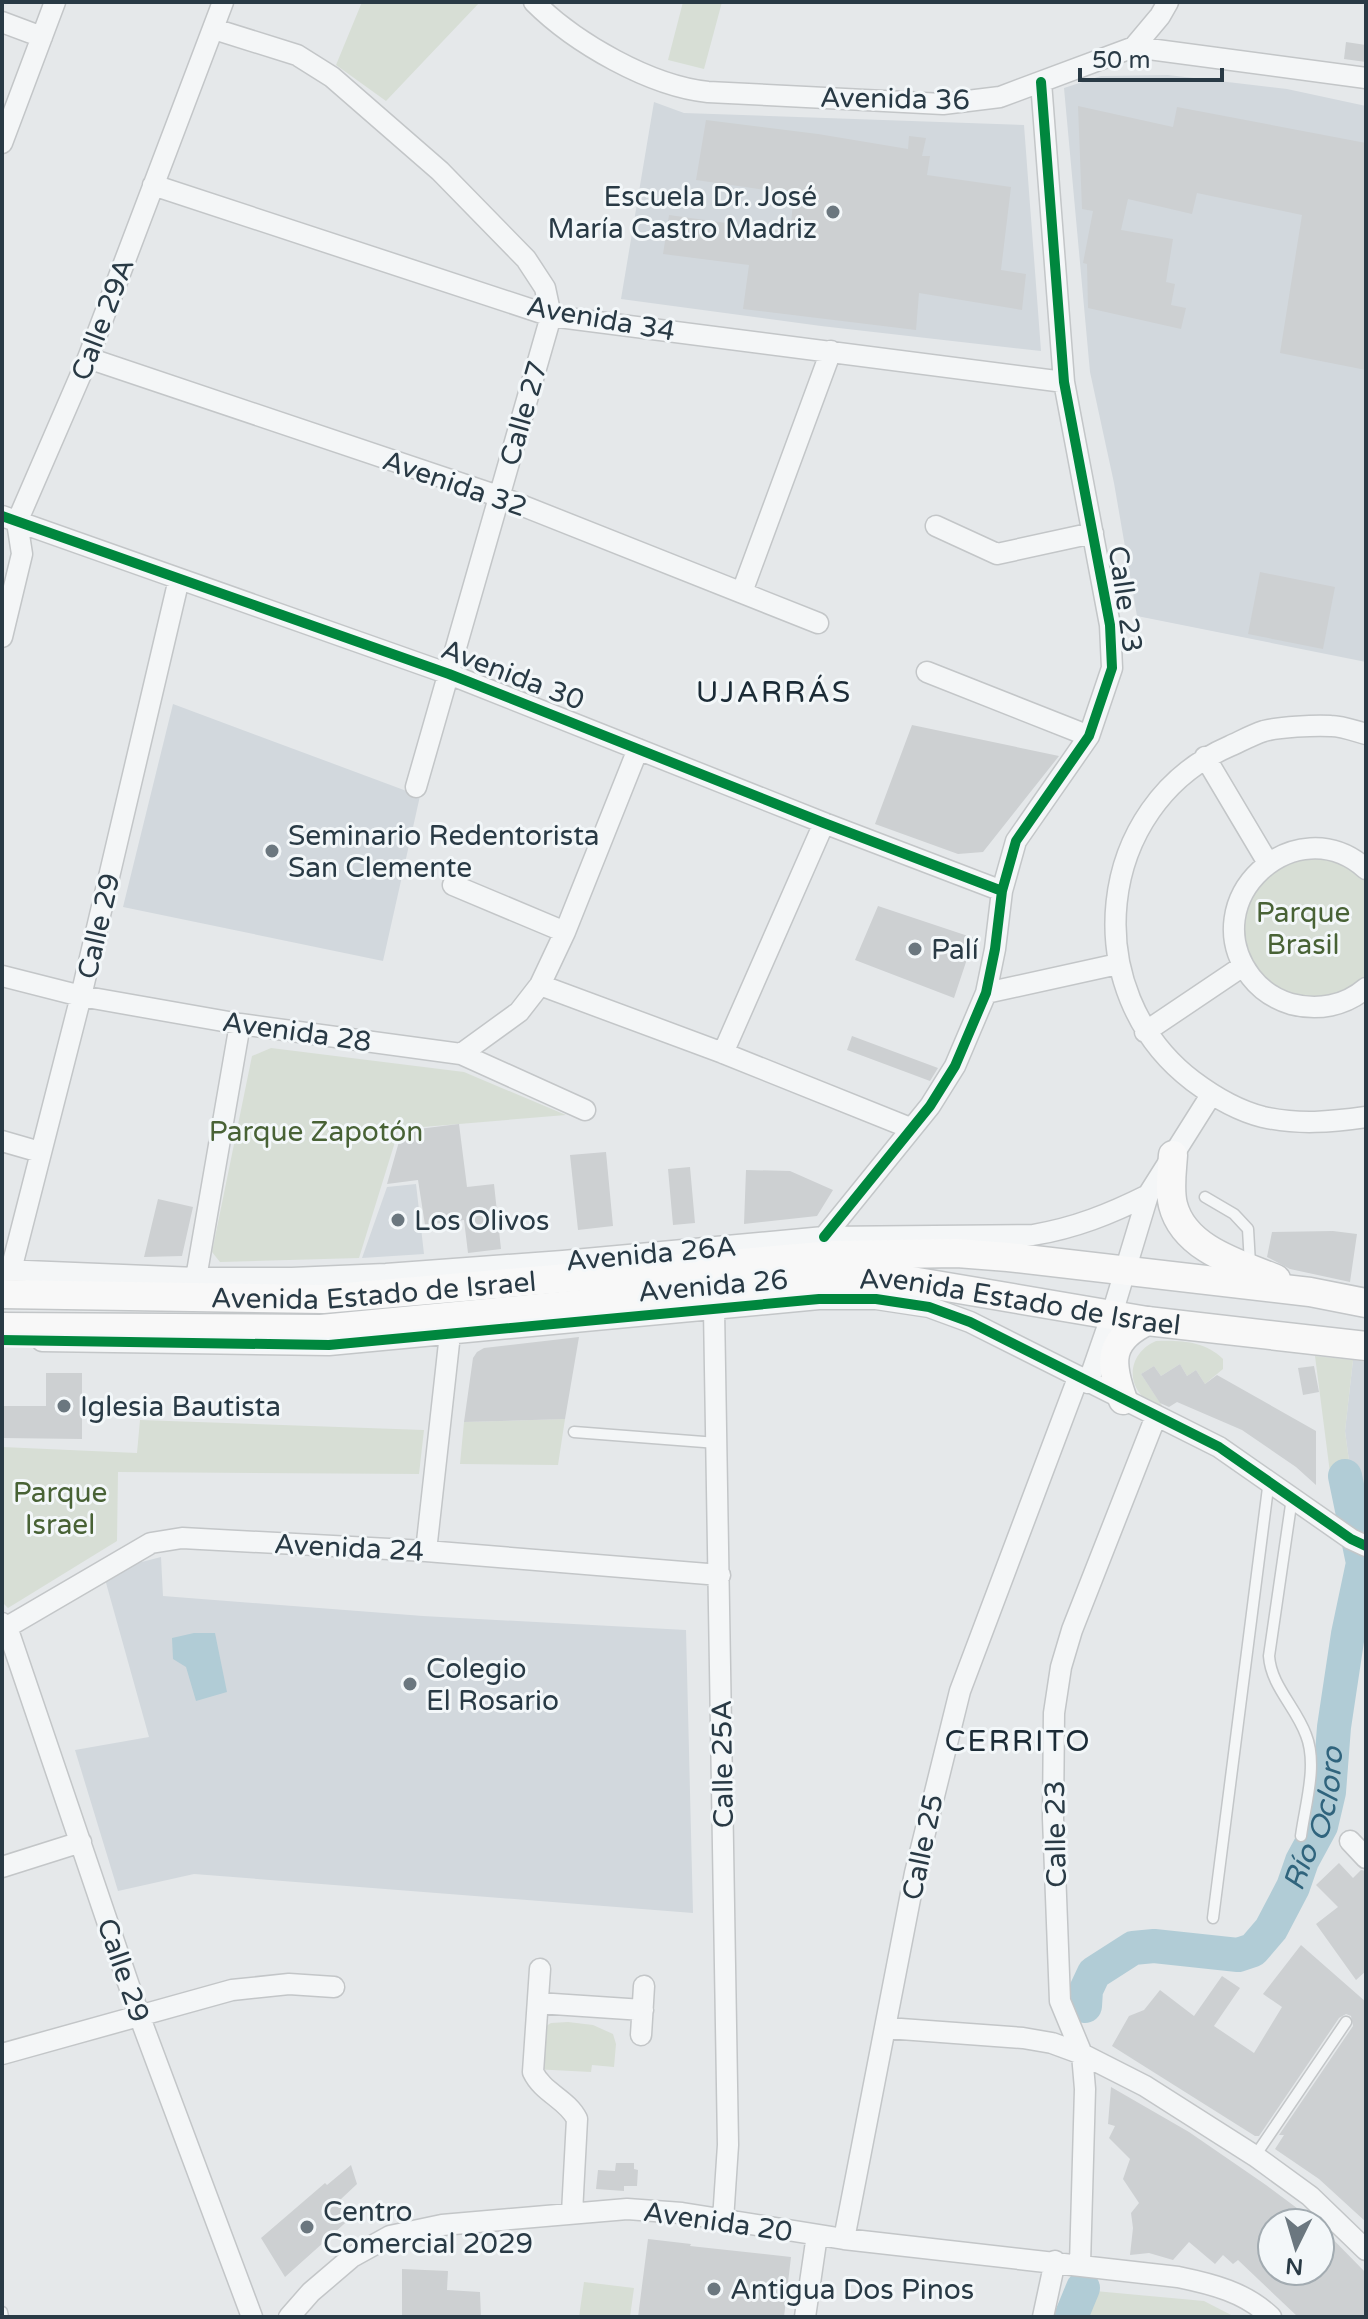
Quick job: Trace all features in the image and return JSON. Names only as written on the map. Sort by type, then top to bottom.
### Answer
[{"type":"main road","points":[[1173,1155],[1173,1205],[1181,1224],[1200,1244],[1310,1292]]},
{"type":"main road","name":"Avenida Estado de Israel","points":[[5,1278],[323,1299],[833,1255],[906,1252],[957,1253],[1310,1292],[1366,1303]]},
{"type":"main road","name":"Avenida Estado de Israel","points":[[2,1327],[321,1329],[840,1279],[894,1278],[1147,1321],[1366,1346]]},
{"type":"main road","points":[[1123,1400],[1113,1364],[1115,1351],[1127,1333],[1147,1321]]},
{"type":"main road","points":[[111,1342],[164,1330]]},
{"type":"street","points":[[2,143],[55,2]]},
{"type":"street","name":"Calle 29A","points":[[2,637],[22,554],[10,519],[88,358],[223,2]]},
{"type":"street","name":"Avenida 36","points":[[534,2],[601,52],[656,81],[682,89],[943,104],[1000,97],[1134,47],[1366,78]]},
{"type":"street","points":[[1134,47],[1168,2]]},
{"type":"street","points":[[2,22],[42,37]]},
{"type":"street","points":[[214,29],[297,55],[332,77],[440,171],[526,259],[545,288],[551,316]]},
{"type":"street","name":"Calle 23","points":[[824,1237],[930,1106],[955,1066],[986,993],[1002,891],[1016,841],[1089,736],[1112,668],[1110,625],[1064,382],[1041,82]]},
{"type":"street","name":"Avenida 34","points":[[153,185],[551,316],[1064,382]]},
{"type":"street","name":"Calle 27","points":[[416,787],[551,316]]},
{"type":"street","points":[[742,592],[831,351]]},
{"type":"street","name":"Avenida 32","points":[[88,358],[498,496],[818,623]]},
{"type":"street","name":"Avenida 30","points":[[10,519],[449,674],[1002,891]]},
{"type":"street","points":[[936,526],[997,554],[1093,533]]},
{"type":"street","name":"Calle 29","points":[[5,1278],[81,996],[179,579]]},
{"type":"street","points":[[927,672],[1089,736]]},
{"type":"street","points":[[1366,734],[1332,726],[1265,731],[1205,757],[1160,797],[1129,847],[1115,904],[1118,964],[1129,999],[1145,1032],[1175,1067],[1211,1095],[1261,1116],[1316,1124],[1366,1117]]},
{"type":"street","points":[[461,1054],[519,1012],[540,985],[565,932],[638,749]]},
{"type":"street","points":[[1205,757],[1268,863]]},
{"type":"street","points":[[723,1053],[824,823]]},
{"type":"street","points":[[1363,999],[1305,1008],[1280,1001],[1258,986],[1243,966],[1235,944],[1234,921],[1240,898],[1251,878],[1268,863],[1290,852],[1313,849],[1337,852],[1366,869]]},
{"type":"street","points":[[453,885],[565,932]]},
{"type":"street","points":[[986,993],[1118,964]]},
{"type":"street","points":[[1145,1032],[1243,966]]},
{"type":"street","name":"Avenida 28","points":[[2,976],[81,996],[240,1024],[461,1054],[585,1110]]},
{"type":"street","points":[[540,985],[723,1053],[910,1128]]},
{"type":"street","points":[[196,1278],[240,1024]]},
{"type":"street","name":"Calle 25","points":[[844,2239],[915,1873],[960,1691],[1112,1314],[1148,1195],[1211,1095]]},
{"type":"street","points":[[2,1141],[40,1152]]},
{"type":"street","name":"Avenida 26A","points":[[5,1278],[386,1274],[824,1237],[1033,1235],[1093,1221],[1148,1195]]},
{"type":"street","name":"Avenida 26","points":[[2,1340],[290,1346],[369,1343],[819,1299],[876,1299],[929,1307],[970,1322],[1219,1447],[1359,1542]]},
{"type":"street","name":"Calle 25A","points":[[714,1309],[728,2145],[723,2220]]},
{"type":"street","points":[[426,1551],[450,1334]]},
{"type":"street","name":"Calle 23","points":[[1080,2264],[1085,2089],[1082,2054],[1060,2001],[1053,1818],[1054,1713],[1061,1667],[1072,1630],[1156,1416]]},
{"type":"street","name":"Avenida 24","points":[[4,1627],[151,1543],[182,1538],[426,1551],[720,1575]]},
{"type":"street","name":"Calle 29","points":[[4,1627],[139,2015],[252,2317]]},
{"type":"street","points":[[1350,1841],[1366,1858]]},
{"type":"street","points":[[2,1867],[81,1842]]},
{"type":"street","points":[[540,1969],[533,2072],[542,2086],[577,2119],[572,2213]]},
{"type":"street","points":[[2,2054],[232,1990],[289,1984],[334,1987]]},
{"type":"street","points":[[641,2035],[644,1986]]},
{"type":"street","points":[[538,2003],[643,2010]]},
{"type":"street","points":[[887,2028],[1023,2038],[1052,2043],[1082,2054],[1145,2086],[1255,2156],[1310,2196],[1366,2250]]},
{"type":"street","name":"Avenida 20","points":[[289,2317],[311,2292],[352,2257],[390,2236],[442,2225],[653,2209],[844,2239],[1080,2264],[1215,2284],[1247,2298],[1271,2317]]},
{"type":"street","points":[[805,2317],[817,2235]]},
{"type":"street","points":[[1043,2317],[1055,2261]]},
{"type":"lane","points":[[1205,1197],[1234,1214],[1248,1229],[1249,1268]]},
{"type":"lane","points":[[574,1432],[717,1443]]},
{"type":"lane","points":[[1213,1918],[1269,1480]]},
{"type":"lane","points":[[1292,1497],[1269,1656],[1270,1671],[1295,1713],[1309,1745],[1310,1763],[1301,1836]]},
{"type":"lane","points":[[1255,2156],[1346,2022]]},
{"type":"shaded area","points":[[1168,75],[1287,89],[1366,106],[1366,662],[1137,616],[1114,483],[1090,372],[1064,88],[1101,76]]},
{"type":"shaded area","name":"Escuela Dr. José María Castro Madriz","points":[[654,102],[684,113],[1024,125],[1041,351],[621,299]]},
{"type":"shaded area","name":"Seminario Redentorista San Clemente","points":[[173,704],[420,796],[383,961],[123,907]]},
{"type":"shaded area","name":"Los Olivos","points":[[416,1184],[424,1254],[362,1258],[387,1187]]},
{"type":"shaded area","points":[[1353,1360],[1366,1362],[1366,1533],[1363,1532],[1354,1498],[1345,1431]]},
{"type":"shaded area","name":"Colegio El Rosario","points":[[161,1557],[163,1596],[423,1616],[686,1630],[693,1913],[194,1874],[118,1891],[75,1750],[149,1737],[103,1572]]},
{"type":"green space","points":[[362,2],[480,2],[386,101],[336,65]]},
{"type":"green space","points":[[683,2],[722,2],[704,69],[668,60]]},
{"type":"green space","name":"Parque Brasil","points":[[1297,857],[1336,859],[1366,879],[1366,977],[1340,995],[1301,999],[1265,982],[1244,949],[1243,910],[1263,876]]},
{"type":"green space","name":"Parque Zapotón","points":[[271,1048],[464,1072],[566,1115],[399,1129],[359,1258],[220,1262],[212,1252],[252,1056]]},
{"type":"green space","points":[[1156,1341],[1183,1342],[1208,1348],[1223,1359],[1223,1369],[1205,1384],[1196,1370],[1187,1376],[1180,1364],[1161,1376],[1154,1366],[1141,1374],[1165,1410],[1144,1398],[1134,1380],[1137,1357]]},
{"type":"green space","points":[[1315,1356],[1353,1360],[1345,1431],[1354,1498],[1363,1532],[1350,1525],[1334,1504]]},
{"type":"green space","points":[[565,1419],[558,1465],[460,1464],[464,1422]]},
{"type":"green space","name":"Parque Israel","points":[[140,1420],[424,1430],[419,1474],[118,1472],[117,1541],[8,1608],[2,1602],[2,1447],[137,1453]]},
{"type":"green space","points":[[551,2023],[593,2025],[613,2034],[616,2044],[614,2067],[592,2065],[591,2072],[533,2069],[541,2029]]},
{"type":"green space","points":[[584,2282],[634,2288],[630,2317],[579,2317]]},
{"type":"green space","points":[[1095,2291],[1204,2301],[1235,2317],[1080,2317]]},
{"type":"water","points":[[194,1633],[215,1633],[227,1692],[196,1701],[186,1667],[173,1659],[172,1638]]},
{"type":"building","points":[[1346,42],[1366,45],[1366,62],[1344,59]]},
{"type":"building","points":[[1078,106],[1173,127],[1177,107],[1366,143],[1366,370],[1280,353],[1302,215],[1197,193],[1192,214],[1128,199],[1121,230],[1173,239],[1166,282],[1175,284],[1171,305],[1186,308],[1181,329],[1088,308],[1087,264],[1083,263],[1093,211],[1082,209]]},
{"type":"building","points":[[706,120],[908,149],[909,136],[926,138],[922,156],[930,156],[927,175],[1011,187],[1001,270],[1026,274],[1022,310],[919,293],[916,330],[743,309],[749,265],[663,254],[669,215],[790,232],[794,194],[696,180]]},
{"type":"building","points":[[1260,572],[1335,587],[1323,649],[1248,634]]},
{"type":"building","points":[[912,725],[1059,756],[983,852],[958,854],[875,824]]},
{"type":"building","name":"Palí","points":[[878,906],[974,938],[954,998],[855,960]]},
{"type":"building","points":[[852,1036],[938,1068],[930,1081],[847,1050]]},
{"type":"building","points":[[459,1124],[467,1187],[494,1184],[501,1249],[468,1253],[464,1220],[425,1225],[418,1180],[387,1184],[402,1131]]},
{"type":"building","points":[[606,1152],[613,1226],[578,1230],[570,1155]]},
{"type":"building","points":[[690,1167],[695,1223],[673,1225],[668,1169]]},
{"type":"building","points":[[746,1170],[790,1171],[833,1190],[817,1216],[744,1224]]},
{"type":"building","points":[[158,1199],[193,1207],[182,1256],[144,1257]]},
{"type":"building","points":[[1333,1231],[1357,1234],[1350,1282],[1290,1269],[1267,1257],[1272,1232]]},
{"type":"building","points":[[579,1337],[565,1419],[464,1422],[473,1358],[477,1352],[484,1348]]},
{"type":"building","points":[[1180,1364],[1187,1376],[1196,1370],[1205,1384],[1217,1375],[1316,1431],[1316,1485],[1296,1467],[1242,1430],[1177,1402],[1169,1407],[1160,1403],[1141,1374],[1154,1366],[1161,1376]]},
{"type":"building","points":[[1314,1366],[1319,1392],[1303,1395],[1298,1368]]},
{"type":"building","name":"Iglesia Bautista","points":[[46,1373],[82,1373],[82,1439],[2,1438],[2,1406],[46,1406]]},
{"type":"building","points":[[1339,1863],[1353,1878],[1361,1870],[1366,1871],[1366,1971],[1356,1980],[1316,1924],[1338,1907],[1316,1885]]},
{"type":"building","points":[[1301,1945],[1366,2002],[1366,2222],[1319,2179],[1275,2149],[1284,2135],[1279,2135],[1353,2026],[1351,2016],[1346,2014],[1339,2018],[1259,2136],[1112,2046],[1129,2016],[1144,2010],[1160,1990],[1194,2016],[1222,1976],[1240,1988],[1214,2026],[1254,2053],[1282,2007],[1263,1994]]},
{"type":"building","points":[[1111,2087],[1189,2132],[1296,2207],[1256,2207],[1256,2277],[1238,2260],[1233,2264],[1223,2255],[1215,2264],[1189,2242],[1173,2260],[1149,2253],[1130,2255],[1131,2213],[1139,2203],[1123,2179],[1130,2159],[1109,2138],[1115,2126],[1108,2124]]},
{"type":"building","points":[[616,2163],[634,2163],[634,2169],[638,2170],[637,2186],[624,2186],[624,2191],[596,2189],[598,2170],[615,2171]]},
{"type":"building","name":"Centro Comercial 2029","points":[[351,2165],[357,2184],[340,2200],[353,2216],[285,2277],[261,2238]]},
{"type":"building","name":"Antigua Dos Pinos","points":[[648,2239],[791,2257],[784,2317],[638,2317]]},
{"type":"building","points":[[1336,2242],[1366,2273],[1366,2317],[1298,2317],[1266,2287],[1336,2287]]},
{"type":"building","points":[[402,2269],[448,2271],[447,2290],[480,2292],[481,2317],[402,2317]]},
{"type":"waterway","name":"Río Ocloro","points":[[1085,2006],[1086,1990],[1094,1973],[1133,1948],[1154,1946],[1238,1955],[1253,1950],[1271,1929],[1293,1887],[1302,1861],[1321,1826],[1329,1792],[1334,1727],[1348,1634],[1363,1563],[1345,1476]]},
{"type":"waterway","name":"Río Ocloro","points":[[1071,2317],[1083,2288]]},
{"type":"cycle path","points":[[824,1237],[930,1106],[955,1066],[986,993],[1002,891],[1016,841],[1089,736],[1112,668],[1110,625],[1064,382],[1041,82]]},
{"type":"cycle path","points":[[2,516],[449,674],[1002,891]]},
{"type":"cycle path","points":[[2,1340],[329,1345],[819,1299],[876,1299],[929,1307],[970,1322],[1219,1447],[1351,1539],[1366,1546]]},
{"type":"place","name":"Escuela Dr. José María Castro Madriz","points":[[833,212]]},
{"type":"place","name":"Seminario Redentorista San Clemente","points":[[272,851]]},
{"type":"place","name":"Palí","points":[[915,949]]},
{"type":"place","name":"Los Olivos","points":[[398,1220]]},
{"type":"place","name":"Iglesia Bautista","points":[[64,1406]]},
{"type":"place","name":"Colegio El Rosario","points":[[410,1684]]},
{"type":"place","name":"Centro Comercial 2029","points":[[307,2227]]},
{"type":"place","name":"Antigua Dos Pinos","points":[[714,2289]]},
{"type":"district","name":"UJARRÁS","points":[[774,692]]},
{"type":"district","name":"CERRITO","points":[[1018,1741]]}]
